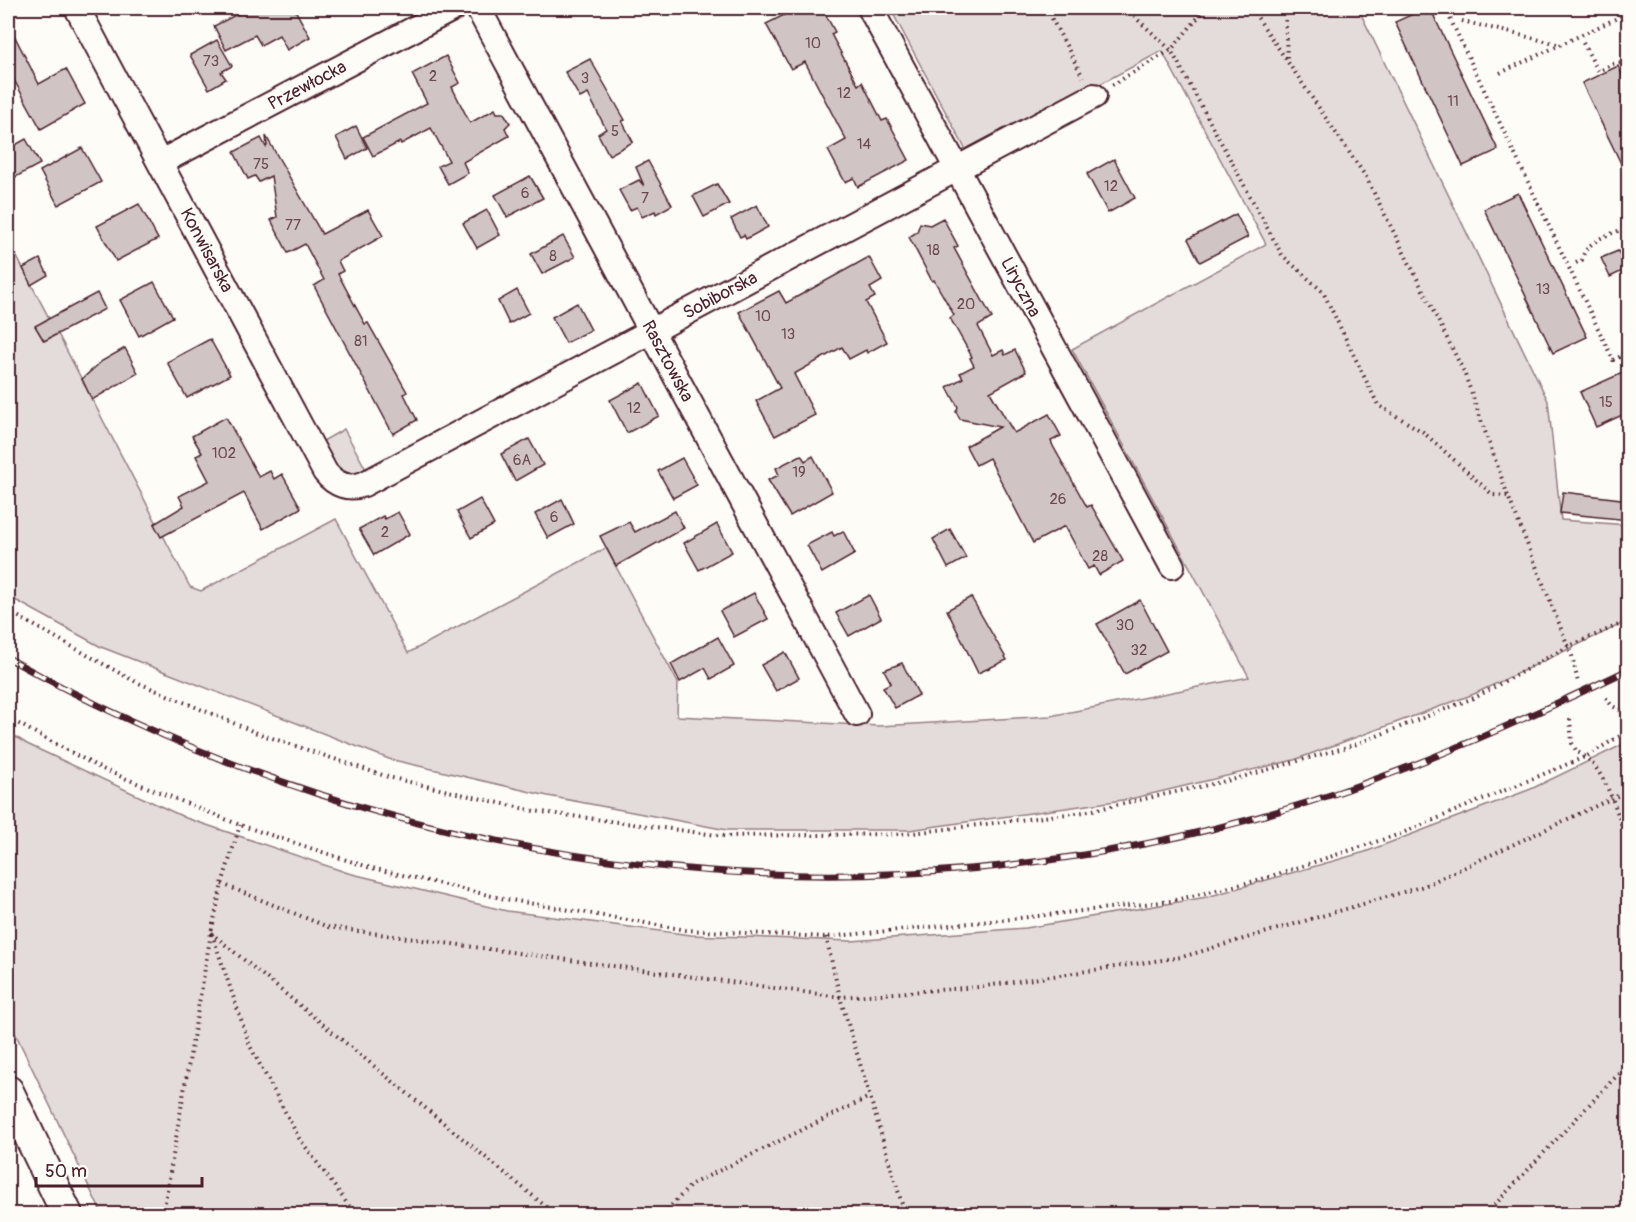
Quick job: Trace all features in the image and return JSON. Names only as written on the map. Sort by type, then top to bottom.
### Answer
[{"type":"main road","points":[[8,1091],[68,1215]]},
{"type":"street","name":"Konwisarska","points":[[77,8],[325,472],[332,480],[343,486]]},
{"type":"street","name":"Przewłocka","points":[[161,162],[454,8]]},
{"type":"street","name":"Rasztowska","points":[[478,8],[857,714]]},
{"type":"street","name":"Liryczna","points":[[870,8],[1172,566]]},
{"type":"street","name":"Sobiborska","points":[[343,486],[364,484],[1094,96]]},
{"type":"path","points":[[1046,8],[1072,60],[1094,96],[1171,50],[1206,8]]},
{"type":"path","points":[[1125,8],[1171,50],[1282,255],[1323,292],[1378,405],[1423,432],[1493,495],[1508,496]]},
{"type":"path","points":[[1251,8],[1366,177],[1464,372],[1508,496],[1572,656],[1578,682]]},
{"type":"path","points":[[1285,8],[1287,61]]},
{"type":"path","points":[[1445,8],[1613,360],[1629,353]]},
{"type":"path","points":[[1500,73],[1627,11]]},
{"type":"path","points":[[1462,21],[1561,45]]},
{"type":"path","points":[[1583,43],[1599,71],[1613,64],[1628,63]]},
{"type":"path","points":[[1576,263],[1582,260],[1583,253],[1589,245],[1629,227]]},
{"type":"path","points":[[8,611],[134,681],[257,733],[388,777],[534,811],[724,836],[905,834],[1084,812],[1235,779],[1354,745],[1476,697],[1567,647],[1629,621]]},
{"type":"path","points":[[1606,698],[1612,706],[1629,714]]},
{"type":"path","points":[[8,718],[100,768],[240,825],[369,867],[505,900],[686,930],[826,937],[1171,902],[1259,880],[1400,834],[1587,756],[1629,731]]},
{"type":"path","points":[[1570,719],[1572,742],[1577,752],[1587,756],[1614,798],[1629,846]]},
{"type":"path","points":[[222,884],[328,927],[840,998],[979,987],[1182,957],[1424,886],[1629,791]]},
{"type":"path","points":[[164,1215],[212,933],[222,884],[240,825]]},
{"type":"path","points":[[212,933],[250,1046],[299,1138],[355,1215]]},
{"type":"path","points":[[212,933],[555,1215]]},
{"type":"path","points":[[826,937],[840,998],[905,1215]]},
{"type":"path","points":[[1486,1215],[1624,1068],[1629,1053]]},
{"type":"path","points":[[663,1215],[692,1184],[870,1097]]},
{"type":"shaded area","points":[[890,8],[1358,8],[1548,401],[1561,520],[1628,525],[1628,621],[1474,694],[1294,760],[1130,799],[909,830],[727,830],[548,796],[389,759],[101,647],[8,596],[8,240],[49,318],[36,326],[44,341],[58,334],[190,587],[201,591],[336,519],[408,653],[606,548],[678,683],[677,716],[880,726],[1050,716],[1249,677],[1072,349],[1266,244],[1162,51],[968,154]]},
{"type":"shaded area","points":[[344,429],[368,473],[358,474],[344,471],[331,456],[323,441]]},
{"type":"shaded area","points":[[8,732],[27,744],[186,818],[348,873],[507,911],[691,935],[851,941],[1026,928],[1207,897],[1365,852],[1531,789],[1628,742],[1628,1214],[102,1214],[8,1018]]},
{"type":"building","points":[[249,8],[294,8],[310,37],[287,50],[279,35],[261,45],[255,35],[226,50],[214,26]]},
{"type":"building","points":[[798,8],[822,8],[835,32],[831,34],[858,85],[862,82],[882,121],[887,119],[909,160],[858,187],[854,178],[845,182],[828,150],[846,140],[805,62],[791,69],[766,24]]},
{"type":"building","points":[[1430,8],[1498,150],[1463,166],[1395,22]]},
{"type":"building","points":[[8,23],[39,84],[66,69],[85,104],[41,129],[8,69]]},
{"type":"building","points":[[217,40],[232,66],[221,72],[226,79],[209,89],[190,55]]},
{"type":"building","points":[[446,56],[460,83],[452,87],[470,123],[495,109],[497,113],[504,113],[510,123],[505,128],[509,136],[463,162],[468,173],[448,184],[438,166],[449,161],[431,128],[373,156],[363,137],[427,103],[412,74]]},
{"type":"building","points":[[590,59],[625,120],[622,121],[633,142],[609,155],[598,134],[606,129],[588,94],[580,98],[565,72]]},
{"type":"building","points":[[1618,66],[1629,88],[1629,180],[1582,83]]},
{"type":"building","points":[[356,126],[367,148],[347,159],[336,137]]},
{"type":"building","points":[[266,136],[322,234],[368,210],[383,236],[338,261],[343,271],[338,274],[365,324],[368,323],[407,392],[404,394],[417,420],[393,434],[314,286],[324,280],[305,244],[288,253],[271,220],[277,217],[271,176],[259,182],[255,176],[248,179],[234,152],[261,138],[266,147]]},
{"type":"building","points":[[26,139],[40,164],[8,181],[8,149]]},
{"type":"building","points":[[82,148],[101,182],[58,205],[40,171]]},
{"type":"building","points":[[1114,159],[1135,198],[1108,213],[1087,174]]},
{"type":"building","points":[[648,161],[672,205],[656,214],[655,211],[642,217],[637,207],[630,210],[619,190],[639,180],[644,186],[636,167]]},
{"type":"building","points":[[530,176],[543,198],[507,217],[495,195]]},
{"type":"building","points":[[717,184],[729,204],[704,217],[693,196]]},
{"type":"building","points":[[1518,193],[1587,337],[1553,353],[1484,209]]},
{"type":"building","points":[[139,204],[158,239],[116,261],[97,226]]},
{"type":"building","points":[[757,205],[768,227],[746,239],[744,235],[740,237],[731,219]]},
{"type":"building","points":[[487,210],[500,235],[477,248],[463,223]]},
{"type":"building","points":[[1236,214],[1248,237],[1200,262],[1188,239]]},
{"type":"building","points":[[943,218],[958,246],[954,248],[992,318],[978,326],[993,355],[1003,350],[1005,355],[1015,350],[1026,372],[990,392],[1014,433],[1049,414],[1061,436],[1051,441],[1053,446],[1087,507],[1091,505],[1123,561],[1099,575],[1094,566],[1088,569],[1065,526],[1033,543],[989,458],[976,465],[966,446],[1000,427],[960,419],[956,412],[958,407],[947,387],[963,378],[960,373],[974,366],[970,358],[972,357],[950,318],[954,315],[934,280],[932,281],[909,237],[917,232],[920,223],[930,225]]},
{"type":"building","points":[[563,236],[575,257],[542,274],[531,254]]},
{"type":"building","points":[[1618,251],[1627,269],[1610,277],[1601,258]]},
{"type":"building","points":[[869,257],[882,281],[870,288],[875,297],[866,302],[887,342],[867,353],[866,350],[849,359],[842,347],[794,374],[815,415],[775,436],[756,401],[780,388],[739,312],[779,291],[786,303]]},
{"type":"building","points":[[40,259],[48,275],[31,285],[23,268]]},
{"type":"building","points":[[154,282],[173,317],[139,336],[120,300]]},
{"type":"building","points":[[517,290],[529,313],[509,324],[498,301]]},
{"type":"building","points":[[97,293],[105,309],[44,341],[35,326]]},
{"type":"building","points":[[577,303],[591,330],[566,343],[552,317]]},
{"type":"building","points":[[210,339],[230,375],[187,398],[167,362]]},
{"type":"building","points":[[125,348],[138,373],[92,400],[82,379],[102,361]]},
{"type":"building","points":[[1629,370],[1629,412],[1596,427],[1580,392]]},
{"type":"building","points":[[642,383],[659,416],[627,433],[610,400]]},
{"type":"building","points":[[226,417],[259,477],[270,471],[274,479],[282,474],[301,508],[263,529],[244,493],[161,537],[154,524],[184,506],[179,496],[209,481],[196,456],[202,453],[192,436]]},
{"type":"building","points":[[529,439],[543,465],[515,481],[501,454]]},
{"type":"building","points":[[801,455],[805,461],[813,456],[832,492],[790,516],[768,480],[779,475],[776,468]]},
{"type":"building","points":[[682,458],[697,485],[673,498],[658,471]]},
{"type":"building","points":[[1563,492],[1629,500],[1629,520],[1560,513]]},
{"type":"building","points":[[480,499],[494,525],[471,538],[457,512]]},
{"type":"building","points":[[562,499],[574,524],[548,538],[535,514]]},
{"type":"building","points":[[675,511],[684,528],[616,566],[600,536],[629,522],[635,532]]},
{"type":"building","points":[[398,512],[410,534],[374,555],[359,529],[383,516],[385,519]]},
{"type":"building","points":[[717,524],[732,552],[699,570],[684,543]]},
{"type":"building","points":[[950,529],[966,558],[948,568],[933,539]]},
{"type":"building","points":[[843,531],[855,554],[822,573],[807,545],[832,532],[834,536]]},
{"type":"building","points":[[754,593],[768,619],[734,637],[720,611]]},
{"type":"building","points":[[869,595],[881,618],[849,636],[836,613]]},
{"type":"building","points":[[971,597],[1007,660],[978,673],[947,610]]},
{"type":"building","points":[[1140,600],[1167,651],[1125,674],[1097,624]]},
{"type":"building","points":[[718,637],[734,666],[711,679],[705,668],[680,682],[671,664]]},
{"type":"building","points":[[785,652],[799,678],[776,691],[761,665]]},
{"type":"building","points":[[902,663],[919,695],[895,708],[883,687],[891,683],[884,670]]},
{"type":"railway","points":[[8,658],[159,734],[316,793],[478,837],[642,864],[808,875],[975,869],[1142,845],[1306,803],[1348,789],[1470,742],[1628,670]]}]
